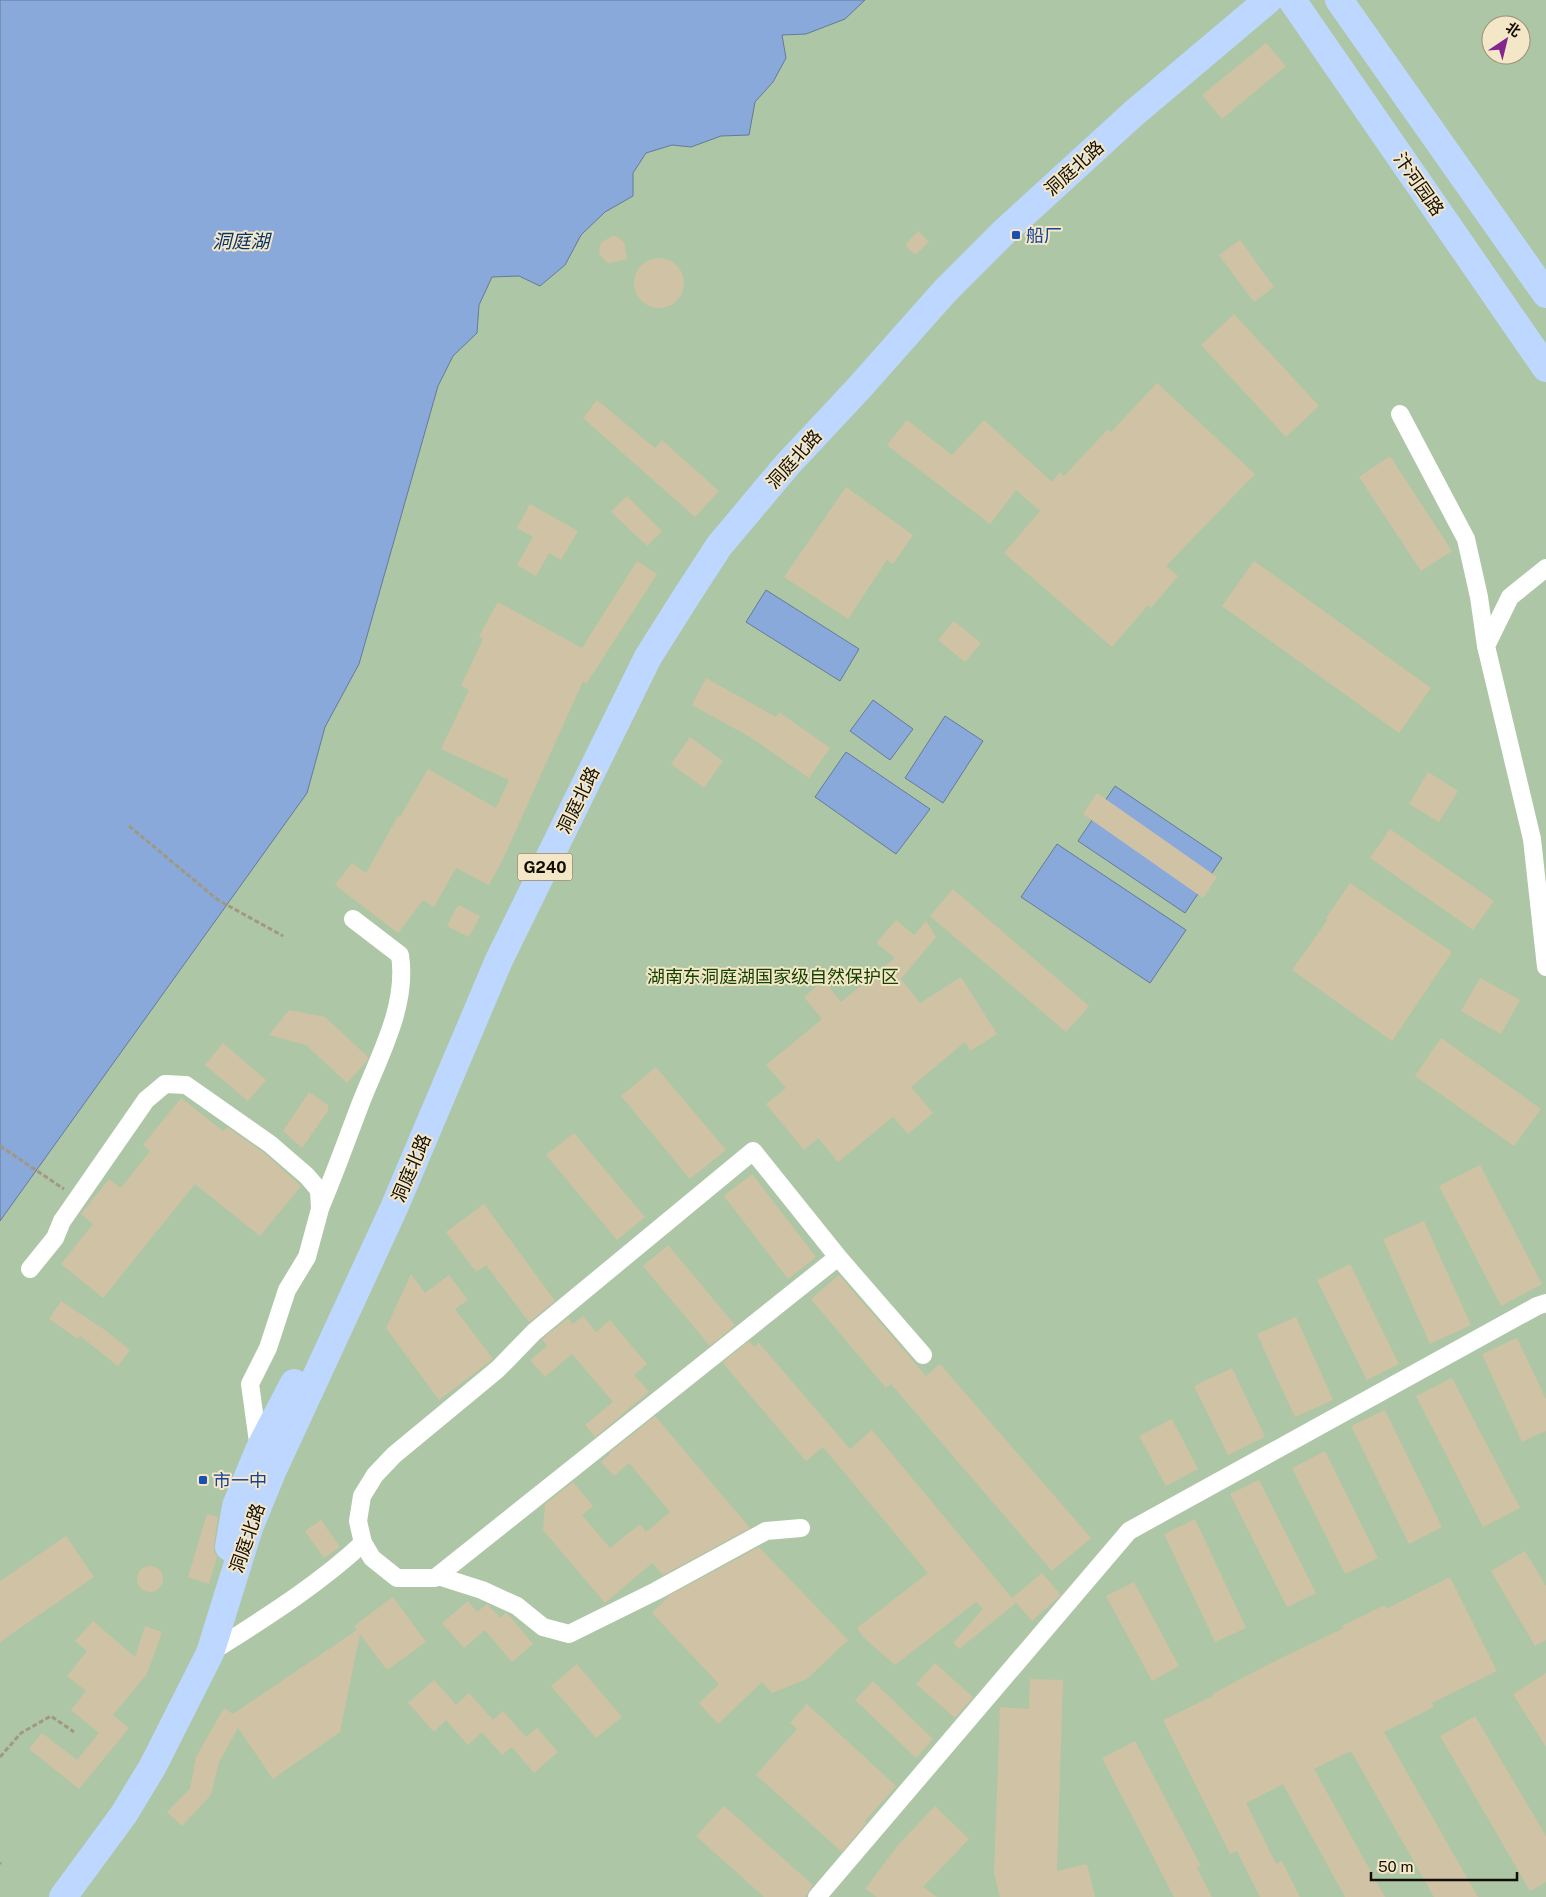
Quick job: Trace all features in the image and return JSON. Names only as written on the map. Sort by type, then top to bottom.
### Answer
[{"type":"main road","name":"洞庭北路","points":[[50,1897],[116,1808],[138,1773],[157,1741],[190,1673],[231,1542],[236,1506],[259,1450],[373,1230],[500,932],[647,638],[700,553],[777,459],[941,279],[982,238],[1098,131],[1153,84],[1207,32],[1246,0]]},
{"type":"main road","name":"洞庭北路","points":[[63,1897],[124,1814],[153,1766],[210,1653],[249,1528],[272,1472],[394,1208],[499,960],[648,657],[684,600],[719,546],[787,465],[859,388],[944,291],[1133,114],[1268,0]]},
{"type":"main road","name":"汴河园路","points":[[1292,0],[1546,368]]},
{"type":"main road","points":[[1339,0],[1546,294]]},
{"type":"street","points":[[1400,414],[1466,539],[1479,597],[1486,646],[1532,839],[1546,967]]},
{"type":"street","points":[[1486,646],[1510,597],[1546,568]]},
{"type":"street","points":[[259,1450],[250,1384],[268,1348],[287,1290],[307,1257],[320,1209],[391,1026],[400,992],[403,972],[400,955],[353,919]]},
{"type":"street","points":[[30,1269],[55,1238],[62,1221],[146,1100],[165,1084],[186,1085],[270,1144],[306,1176],[318,1190],[320,1209]]},
{"type":"street","points":[[838,1257],[435,1578],[397,1578],[372,1558],[363,1543],[358,1521],[362,1496],[375,1475],[498,1369],[540,1327],[753,1151],[838,1257],[923,1355]]},
{"type":"street","points":[[818,1897],[1129,1531],[1536,1306],[1546,1303]]},
{"type":"street","points":[[438,1576],[482,1590],[517,1606],[543,1627],[569,1634],[656,1592],[766,1531],[801,1528]]},
{"type":"street","points":[[210,1653],[287,1603],[363,1543]]},
{"type":"path","points":[[129,826],[218,900],[283,936]]},
{"type":"path","points":[[0,1146],[78,1198]]},
{"type":"path","points":[[0,1757],[21,1733],[51,1716],[74,1732]]},
{"type":"green space","name":"湖南东洞庭湖国家级自然保护区","points":[[0,0],[1546,0],[1546,1897],[0,1897]]},
{"type":"water","name":"洞庭湖","points":[[0,0],[865,0],[845,19],[806,34],[782,35],[786,58],[773,82],[755,102],[749,135],[721,136],[691,147],[672,145],[646,153],[633,173],[633,196],[605,212],[581,235],[565,265],[540,286],[519,276],[492,277],[479,305],[477,333],[453,356],[438,386],[359,664],[325,727],[307,793],[0,1221]]},
{"type":"water","points":[[766,590],[859,649],[840,681],[746,622]]},
{"type":"water","points":[[873,700],[913,729],[890,760],[850,731]]},
{"type":"water","points":[[945,716],[983,741],[943,803],[905,778]]},
{"type":"water","points":[[846,752],[930,809],[896,854],[815,797]]},
{"type":"water","points":[[1115,786],[1222,858],[1185,913],[1078,841]]},
{"type":"water","points":[[1057,844],[1186,930],[1150,983],[1021,897]]},
{"type":"building","points":[[1266,43],[1286,66],[1222,119],[1202,95]]},
{"type":"building","points":[[918,231],[929,242],[915,255],[905,245]]},
{"type":"building","points":[[612,236],[616,236],[624,242],[627,259],[610,263],[606,262],[600,255],[601,243]]},
{"type":"building","points":[[1240,240],[1274,287],[1254,302],[1219,255]]},
{"type":"building","points":[[654,258],[664,258],[677,265],[684,278],[684,288],[677,301],[664,308],[654,308],[645,304],[638,297],[634,288],[634,278],[638,269],[645,262]]},
{"type":"building","points":[[1234,314],[1319,406],[1286,437],[1201,345]]},
{"type":"building","points":[[1157,383],[1255,474],[1166,566],[1178,576],[1151,608],[1148,605],[1112,647],[1004,553],[1040,511],[1016,490],[990,524],[887,445],[907,420],[952,455],[984,420],[1052,482],[1060,472],[1064,476],[1108,429],[1111,432]]},
{"type":"building","points":[[597,400],[655,448],[662,440],[719,491],[695,517],[583,418]]},
{"type":"building","points":[[1390,456],[1452,551],[1421,571],[1359,477]]},
{"type":"building","points":[[846,487],[913,535],[893,564],[887,560],[848,619],[784,577]]},
{"type":"building","points":[[627,496],[662,531],[647,546],[611,512]]},
{"type":"building","points":[[530,504],[578,531],[561,560],[549,553],[536,576],[517,565],[533,537],[517,528]]},
{"type":"building","points":[[637,561],[657,574],[587,683],[583,681],[502,861],[489,885],[456,868],[434,907],[423,900],[398,933],[335,885],[352,863],[366,873],[398,816],[400,817],[428,769],[496,808],[509,780],[441,749],[469,690],[461,686],[483,639],[479,636],[498,602],[582,648]]},
{"type":"building","points":[[1254,561],[1431,688],[1399,733],[1222,606]]},
{"type":"building","points":[[954,621],[981,643],[965,662],[938,640]]},
{"type":"building","points":[[706,678],[776,717],[779,712],[830,748],[809,778],[750,737],[692,705]]},
{"type":"building","points":[[690,737],[723,761],[704,788],[671,764]]},
{"type":"building","points":[[1428,772],[1458,791],[1439,822],[1409,804]]},
{"type":"building","points":[[1097,793],[1217,877],[1203,898],[1083,814]]},
{"type":"building","points":[[1390,829],[1494,901],[1473,930],[1370,858]]},
{"type":"building","points":[[1350,883],[1452,952],[1392,1041],[1292,970],[1328,919],[1326,918]]},
{"type":"building","points":[[953,889],[1089,1006],[1066,1032],[930,916]]},
{"type":"building","points":[[458,905],[480,916],[469,937],[447,926]]},
{"type":"building","points":[[896,920],[914,935],[926,921],[936,937],[901,979],[920,1003],[961,977],[997,1034],[970,1051],[965,1042],[911,1087],[933,1113],[908,1134],[893,1117],[838,1162],[818,1138],[804,1150],[766,1104],[786,1088],[766,1065],[822,1019],[804,997],[824,980],[841,1002],[895,958],[876,943]]},
{"type":"building","points":[[1480,978],[1520,1000],[1501,1034],[1461,1011]]},
{"type":"building","points":[[289,1010],[325,1017],[368,1057],[367,1061],[347,1083],[306,1045],[269,1035]]},
{"type":"building","points":[[1441,1038],[1541,1109],[1514,1146],[1415,1076]]},
{"type":"building","points":[[223,1043],[266,1080],[248,1101],[205,1065]]},
{"type":"building","points":[[656,1067],[726,1150],[690,1179],[621,1096]]},
{"type":"building","points":[[309,1092],[328,1105],[328,1111],[302,1148],[283,1131]]},
{"type":"building","points":[[181,1098],[223,1131],[227,1127],[263,1152],[301,1186],[260,1236],[195,1184],[103,1298],[61,1264],[93,1224],[81,1214],[109,1179],[121,1188],[150,1151],[143,1145]]},
{"type":"building","points":[[574,1133],[645,1217],[617,1240],[546,1155]]},
{"type":"building","points":[[1480,1165],[1542,1284],[1501,1306],[1439,1186]]},
{"type":"building","points":[[752,1174],[816,1257],[788,1279],[724,1196]]},
{"type":"building","points":[[484,1204],[555,1301],[529,1322],[486,1265],[476,1272],[446,1232]]},
{"type":"building","points":[[1424,1221],[1471,1325],[1430,1344],[1383,1239]]},
{"type":"building","points":[[668,1245],[735,1325],[710,1346],[643,1266]]},
{"type":"building","points":[[1350,1264],[1399,1364],[1367,1380],[1317,1280]]},
{"type":"building","points":[[411,1274],[425,1293],[449,1275],[468,1300],[455,1309],[493,1359],[439,1400],[386,1328]]},
{"type":"building","points":[[839,1275],[926,1376],[940,1364],[1091,1538],[1052,1571],[891,1384],[886,1388],[811,1299]]},
{"type":"building","points":[[61,1301],[105,1330],[130,1350],[118,1366],[80,1336],[78,1339],[49,1319]]},
{"type":"building","points":[[583,1316],[596,1332],[610,1320],[647,1364],[634,1375],[649,1392],[595,1437],[585,1425],[613,1402],[572,1354],[545,1377],[530,1360],[547,1346],[542,1339],[568,1318],[573,1324]]},
{"type":"building","points":[[1296,1317],[1333,1400],[1295,1417],[1257,1334]]},
{"type":"building","points":[[1517,1338],[1546,1399],[1546,1431],[1522,1442],[1482,1354]]},
{"type":"building","points":[[749,1341],[754,1347],[759,1343],[850,1449],[872,1430],[1016,1603],[959,1649],[953,1643],[983,1609],[976,1602],[895,1665],[864,1638],[857,1628],[928,1573],[823,1447],[806,1461],[728,1369],[723,1362]]},
{"type":"building","points":[[1232,1368],[1265,1437],[1228,1455],[1194,1386]]},
{"type":"building","points":[[1452,1378],[1520,1508],[1483,1527],[1416,1396]]},
{"type":"building","points":[[1385,1410],[1442,1527],[1409,1544],[1351,1426]]},
{"type":"building","points":[[655,1416],[750,1528],[663,1575],[652,1563],[605,1603],[543,1530],[545,1504],[573,1482],[593,1506],[582,1515],[610,1548],[640,1524],[646,1532],[670,1512],[629,1463],[614,1476],[601,1462],[609,1453]]},
{"type":"building","points":[[1172,1419],[1198,1469],[1166,1486],[1139,1436]]},
{"type":"building","points":[[1325,1451],[1378,1558],[1345,1574],[1292,1468]]},
{"type":"building","points":[[1259,1480],[1316,1593],[1287,1607],[1230,1494]]},
{"type":"building","points":[[207,1514],[218,1517],[214,1545],[214,1552],[217,1557],[209,1584],[188,1577]]},
{"type":"building","points":[[1195,1519],[1246,1628],[1215,1642],[1164,1534]]},
{"type":"building","points":[[321,1520],[340,1547],[324,1558],[305,1531]]},
{"type":"building","points":[[66,1536],[94,1577],[0,1642],[0,1581]]},
{"type":"building","points":[[759,1547],[848,1640],[807,1679],[772,1693],[762,1682],[718,1724],[699,1703],[719,1684],[652,1613],[670,1595]]},
{"type":"building","points":[[1525,1551],[1546,1586],[1546,1640],[1535,1646],[1491,1571]]},
{"type":"building","points":[[150,1566],[160,1569],[163,1579],[160,1589],[150,1592],[140,1589],[137,1579],[140,1569]]},
{"type":"building","points":[[1042,1573],[1061,1595],[1032,1621],[1012,1598]]},
{"type":"building","points":[[1450,1577],[1497,1671],[1432,1703],[1434,1707],[1384,1732],[1478,1897],[1434,1897],[1351,1751],[1314,1769],[1385,1897],[1345,1897],[1283,1784],[1246,1803],[1276,1864],[1282,1861],[1300,1897],[1260,1897],[1237,1851],[1230,1854],[1163,1720],[1213,1696],[1212,1694],[1277,1660],[1344,1628],[1342,1626],[1385,1605],[1386,1609]]},
{"type":"building","points":[[1134,1582],[1179,1666],[1152,1681],[1106,1596]]},
{"type":"building","points":[[393,1597],[426,1642],[387,1670],[360,1634],[340,1732],[273,1779],[238,1728],[219,1762],[211,1795],[182,1826],[167,1812],[190,1789],[196,1757],[224,1708],[233,1714],[357,1630],[354,1626]]},
{"type":"building","points":[[468,1601],[477,1612],[487,1604],[501,1618],[506,1612],[533,1644],[512,1662],[485,1630],[464,1648],[442,1623]]},
{"type":"building","points":[[93,1621],[135,1657],[145,1626],[162,1632],[147,1674],[113,1715],[129,1728],[79,1789],[29,1749],[42,1733],[77,1760],[99,1733],[71,1710],[86,1691],[67,1676],[87,1651],[75,1641]]},
{"type":"building","points":[[935,1663],[973,1697],[955,1718],[916,1684]]},
{"type":"building","points":[[577,1664],[622,1717],[596,1738],[551,1686]]},
{"type":"building","points":[[1546,1673],[1546,1747],[1513,1694]]},
{"type":"building","points":[[1030,1679],[1063,1680],[1057,1871],[1087,1864],[1095,1897],[1000,1897],[994,1873],[1000,1707],[1029,1709]]},
{"type":"building","points":[[434,1680],[456,1705],[469,1693],[493,1720],[503,1711],[526,1737],[537,1728],[558,1752],[534,1773],[512,1747],[502,1755],[482,1732],[468,1745],[446,1720],[434,1732],[408,1703]]},
{"type":"building","points":[[873,1681],[933,1739],[916,1758],[855,1700]]},
{"type":"building","points":[[807,1704],[896,1786],[865,1821],[867,1822],[842,1852],[756,1775],[797,1729],[790,1723]]},
{"type":"building","points":[[1475,1716],[1546,1836],[1546,1882],[1530,1891],[1440,1736]]},
{"type":"building","points":[[1135,1741],[1201,1866],[1197,1868],[1212,1897],[1174,1897],[1102,1758]]},
{"type":"building","points":[[724,1806],[813,1885],[805,1897],[764,1897],[696,1836]]},
{"type":"building","points":[[935,1806],[969,1839],[923,1887],[937,1897],[877,1897],[865,1889],[898,1845]]},
{"type":"place","name":"船厂","points":[[1016,235]]},
{"type":"place","name":"市一中","points":[[203,1480]]}]
